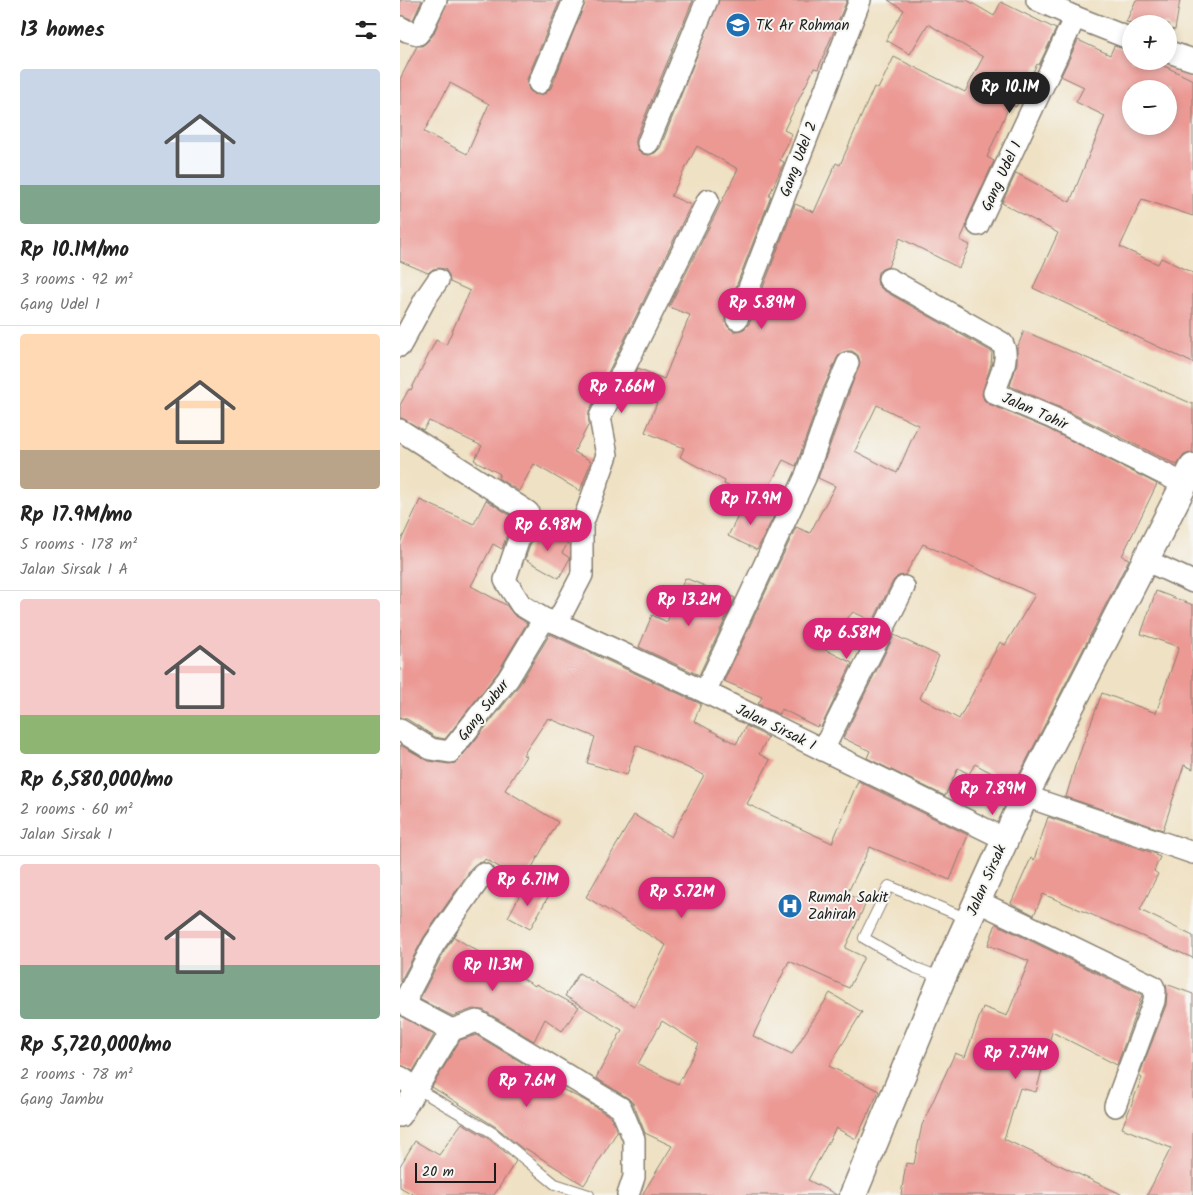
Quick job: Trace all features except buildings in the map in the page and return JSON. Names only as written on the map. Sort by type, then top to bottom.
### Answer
[{"type":"street","points":[[402,33],[418,34],[436,0]]},
{"type":"street","points":[[539,83],[574,0]]},
{"type":"street","points":[[648,143],[707,0]]},
{"type":"street","name":"Gang Udel 2","points":[[737,319],[860,0]]},
{"type":"street","points":[[1038,0],[1075,18],[1122,35]]},
{"type":"street","name":"Gang Udel 1","points":[[978,226],[1075,18]]},
{"type":"street","points":[[1177,55],[1193,60]]},
{"type":"street","points":[[550,621],[582,575],[582,525],[607,455],[600,417],[708,200]]},
{"type":"street","name":"Jalan Tohir","points":[[889,279],[1002,343],[1005,351],[1004,365],[994,393],[1188,476]]},
{"type":"street","points":[[400,346],[427,296],[438,280]]},
{"type":"street","points":[[705,692],[805,478],[835,393],[848,363]]},
{"type":"street","name":"Jalan Sirsak I","points":[[400,430],[528,512],[505,580],[521,605],[550,621],[705,692],[1005,839]]},
{"type":"street","name":"Jalan Sirsak","points":[[861,1192],[941,981],[1005,839],[1188,476]]},
{"type":"street","points":[[1145,560],[1193,582]]},
{"type":"street","points":[[823,750],[904,587]]},
{"type":"street","name":"Gang Subur","points":[[400,730],[431,749],[450,752],[508,679],[550,621]]},
{"type":"street","points":[[1025,796],[1193,853]]},
{"type":"street","points":[[452,1030],[410,1008],[407,996],[434,944],[483,874]]},
{"type":"street","points":[[973,910],[1153,986],[1155,991],[1154,1001],[1115,1106]]},
{"type":"street","points":[[400,1116],[408,1083],[452,1030],[477,1021],[621,1108],[634,1139],[634,1177],[628,1195]]},
{"type":"lane","points":[[941,981],[932,974],[916,968],[864,938],[889,886],[973,910]]},
{"type":"lane","points":[[408,1083],[494,1133],[555,1184],[588,1195]]},
{"type":"place","name":"TK Ar Rohman","points":[[738,25]]},
{"type":"place","name":"Rumah Sakit Zahirah","points":[[790,906]]}]
